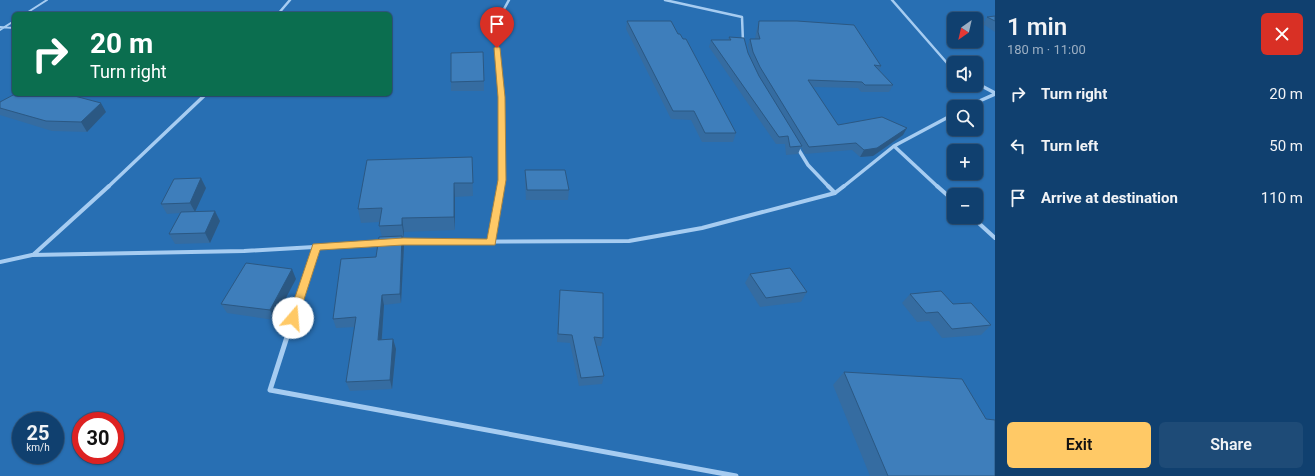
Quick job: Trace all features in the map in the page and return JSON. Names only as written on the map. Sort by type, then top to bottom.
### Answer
[{"type":"street","points":[[280,12],[290,0]]},
{"type":"street","points":[[491,242],[502,180],[502,97],[497,48],[498,23],[502,8],[509,0]]},
{"type":"street","points":[[665,0],[742,17],[743,43],[745,49]]},
{"type":"street","points":[[892,0],[947,63]]},
{"type":"street","points":[[983,87],[995,94]]},
{"type":"street","points":[[982,100],[995,94]]},
{"type":"street","points":[[32,255],[158,141],[204,96]]},
{"type":"street","points":[[395,242],[629,241],[702,228],[835,193],[894,146],[947,118]]},
{"type":"street","points":[[793,141],[808,165],[835,193]]},
{"type":"street","points":[[894,146],[947,195]]},
{"type":"street","points":[[980,224],[995,238]]},
{"type":"street","points":[[0,262],[32,255],[244,251],[387,242]]},
{"type":"street","points":[[316,246],[270,390],[736,476]]},
{"type":"lane","points":[[28,12],[47,0]]},
{"type":"lane","points":[[0,29],[12,22]]},
{"type":"lane","points":[[5,27],[12,28]]},
{"type":"shaded area","points":[[0,0],[995,0],[995,476],[0,476]]},
{"type":"building","points":[[995,16],[995,21],[987,17]]},
{"type":"building","points":[[627,21],[671,21],[678,34],[680,34],[683,39],[686,39],[736,133],[705,133],[694,111],[673,111]]},
{"type":"building","points":[[759,21],[797,21],[854,25],[881,66],[874,65],[893,85],[865,85],[862,82],[808,80],[838,125],[882,117],[907,128],[877,148],[864,150],[856,143],[809,147],[760,67],[753,52],[750,39],[760,39],[758,32]]},
{"type":"building","points":[[729,37],[744,38],[748,53],[759,76],[802,146],[790,147],[788,136],[779,137],[711,40],[731,40]]},
{"type":"building","points":[[483,52],[484,81],[451,82],[451,53]]},
{"type":"building","points":[[12,96],[75,96],[101,103],[81,122],[46,121],[0,108],[0,102]]},
{"type":"building","points":[[472,157],[473,183],[454,183],[454,217],[402,218],[402,225],[379,226],[382,208],[358,209],[367,160]]},
{"type":"building","points":[[525,170],[565,170],[569,190],[527,190]]},
{"type":"building","points":[[201,178],[190,203],[161,204],[174,179]]},
{"type":"building","points":[[215,211],[205,233],[169,234],[181,212]]},
{"type":"building","points":[[402,236],[400,294],[382,295],[378,340],[393,339],[390,380],[346,382],[356,317],[333,319],[341,259],[376,257],[379,237]]},
{"type":"building","points":[[246,263],[292,269],[270,310],[221,304]]},
{"type":"building","points":[[790,268],[807,292],[766,298],[750,274]]},
{"type":"building","points":[[560,290],[603,293],[603,338],[594,337],[604,376],[581,378],[572,335],[558,334]]},
{"type":"building","points":[[941,291],[953,304],[971,303],[991,325],[952,329],[938,312],[926,313],[910,294]]},
{"type":"building","points":[[844,372],[962,379],[986,419],[995,420],[995,476],[888,476]]},
{"type":"route","points":[[293,318],[316,246],[403,242],[491,242],[502,180],[502,97],[497,48]]}]
